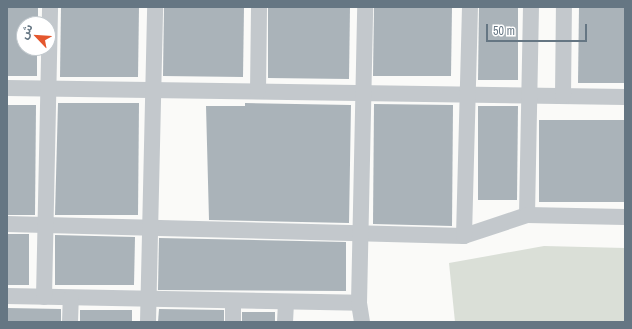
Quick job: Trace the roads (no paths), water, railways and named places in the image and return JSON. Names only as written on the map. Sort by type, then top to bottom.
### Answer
[{"type":"street","points":[[44,297],[50,7]]},
{"type":"street","points":[[148,322],[155,7]]},
{"type":"street","points":[[258,91],[260,7]]},
{"type":"street","points":[[362,322],[359,303],[366,7]]},
{"type":"street","points":[[464,236],[470,7]]},
{"type":"street","points":[[527,215],[528,95],[531,7]]},
{"type":"street","points":[[563,96],[564,7]]},
{"type":"street","points":[[7,88],[625,97]]},
{"type":"street","points":[[7,224],[150,229],[361,231],[464,236],[527,215],[625,217]]},
{"type":"street","points":[[7,296],[359,303]]},
{"type":"street","points":[[70,322],[71,298]]},
{"type":"street","points":[[232,322],[233,301]]},
{"type":"street","points":[[285,322],[286,302]]}]
